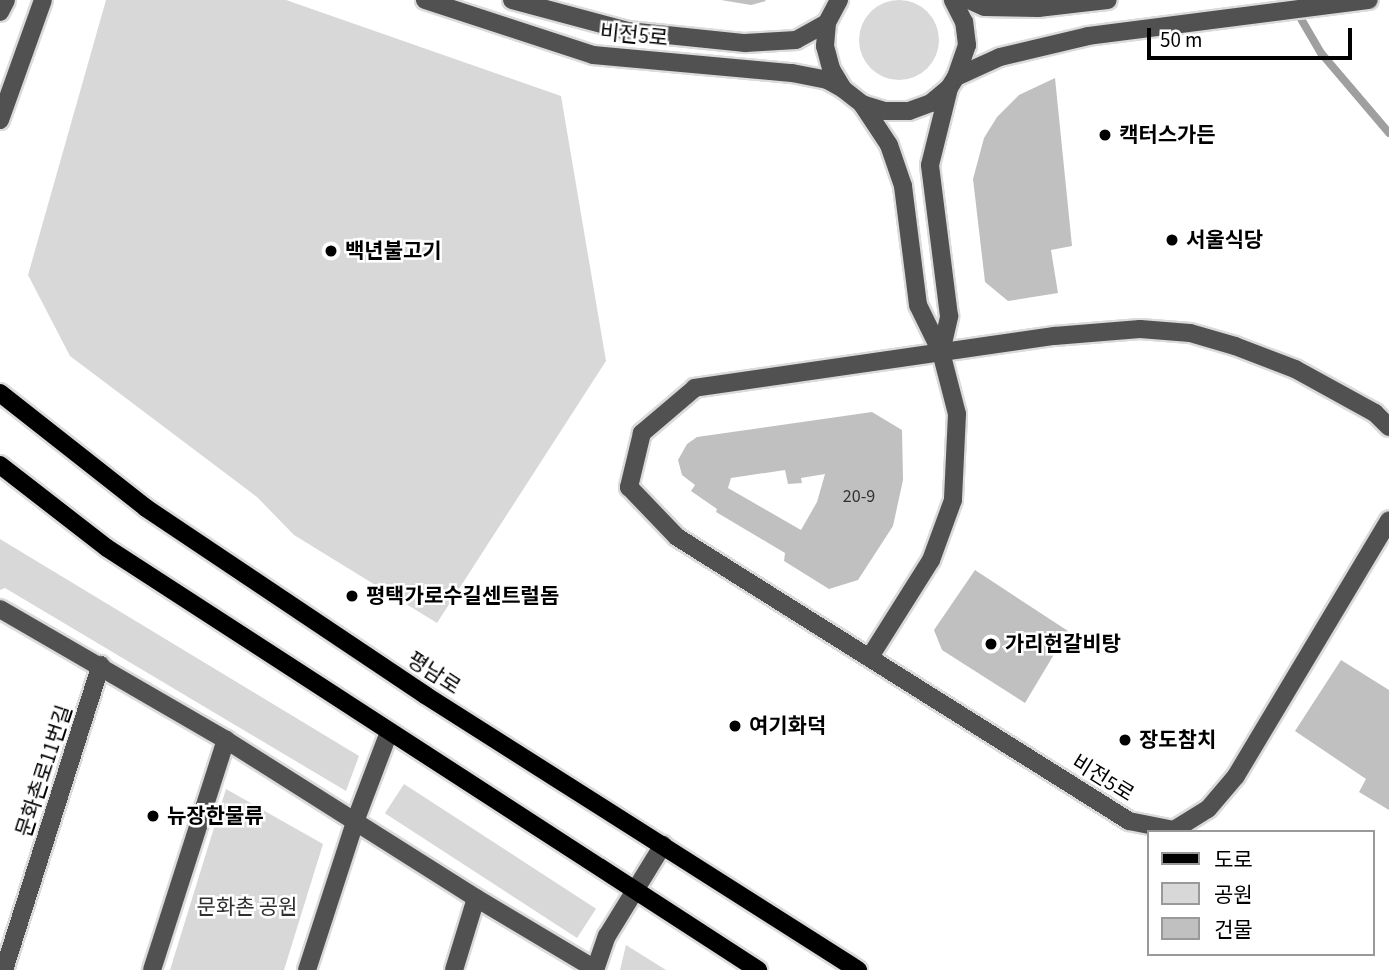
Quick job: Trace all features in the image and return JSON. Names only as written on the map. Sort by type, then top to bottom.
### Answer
[{"type":"main road","name":"평남로","points":[[0,393],[146,508],[425,695],[858,970]]},
{"type":"main road","points":[[0,465],[107,548],[758,970]]},
{"type":"street","points":[[0,12],[6,0]]},
{"type":"street","points":[[0,120],[43,0]]},
{"type":"street","name":"비전5로","points":[[425,0],[593,55],[792,73],[827,80],[843,89]]},
{"type":"street","name":"비전5로","points":[[512,0],[628,31],[746,43],[796,40],[827,23]]},
{"type":"street","points":[[839,0],[827,23],[825,46],[831,69],[843,89],[862,104],[889,145],[903,187],[918,305],[941,352],[957,414],[953,500],[931,560],[870,657]]},
{"type":"street","points":[[941,352],[949,316],[930,165],[953,82],[967,45],[964,22],[953,0]]},
{"type":"street","points":[[968,0],[985,7],[1038,8],[1108,0]]},
{"type":"street","points":[[862,104],[885,111],[909,111],[931,103],[953,82],[1000,57],[1088,36],[1369,0]]},
{"type":"street","name":"비전5로","points":[[1389,427],[1375,413],[1296,369],[1189,333],[1140,329],[1054,336],[695,388],[642,433],[629,487],[677,537],[1129,821],[1174,830],[1208,809],[1236,776],[1389,520]]},
{"type":"street","points":[[0,609],[101,665],[226,740],[595,970],[607,936],[663,845]]},
{"type":"street","name":"문화촌로11번길","points":[[4,970],[101,665]]},
{"type":"street","points":[[307,970],[356,819],[389,732]]},
{"type":"street","points":[[152,970],[226,740]]},
{"type":"street","points":[[454,970],[476,898]]},
{"type":"green space","points":[[106,0],[286,0],[561,96],[606,361],[437,623],[294,535],[257,497],[70,356],[28,275]]},
{"type":"green space","points":[[899,0],[914,3],[927,12],[936,25],[939,40],[936,55],[927,68],[914,77],[899,80],[884,77],[871,68],[862,55],[859,40],[862,25],[871,12],[884,3]]},
{"type":"green space","points":[[0,539],[359,756],[346,791],[5,588],[0,590]]},
{"type":"green space","points":[[404,784],[596,909],[577,938],[385,813]]},
{"type":"green space","name":"문화촌 공원","points":[[226,789],[323,844],[284,970],[170,970]]},
{"type":"green space","points":[[626,945],[666,970],[620,970]]},
{"type":"building","points":[[721,0],[765,0],[766,1],[751,5]]},
{"type":"building","points":[[1055,78],[1072,246],[1051,250],[1058,293],[1008,301],[985,282],[973,179],[984,138],[997,117],[1019,95]]},
{"type":"building","points":[[872,412],[902,430],[903,480],[893,526],[858,580],[829,589],[784,561],[785,553],[716,512],[717,509],[691,491],[695,485],[682,475],[678,460],[687,444],[697,437]],"holes":[[[785,470],[788,484],[802,483],[801,478],[825,474],[817,502],[801,530],[728,488],[731,478]]]},
{"type":"building","points":[[975,570],[1068,631],[1025,703],[942,650],[934,630]]},
{"type":"building","points":[[1341,660],[1389,690],[1389,810],[1359,792],[1366,779],[1295,731]]},
{"type":"waterway","points":[[1290,0],[1321,53],[1389,133]]},
{"type":"place","name":"캑터스가든","points":[[1105,135]]},
{"type":"place","name":"서울식당","points":[[1172,240]]},
{"type":"place","name":"백년불고기","points":[[331,251]]},
{"type":"place","name":"평택가로수길센트럴돔","points":[[352,596]]},
{"type":"place","name":"가리헌갈비탕","points":[[991,644]]},
{"type":"place","name":"여기화덕","points":[[735,726]]},
{"type":"place","name":"장도참치","points":[[1125,740]]},
{"type":"place","name":"뉴장한물류","points":[[153,816]]}]
